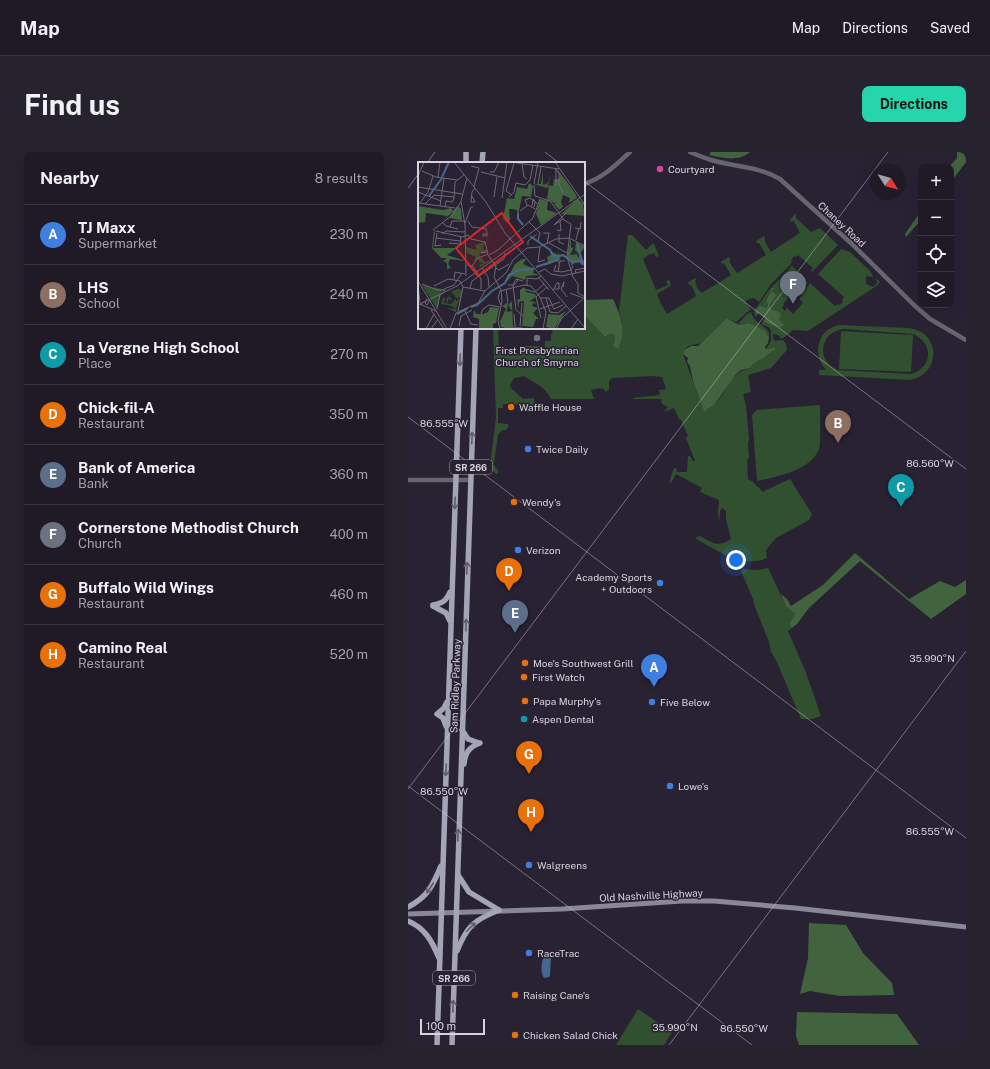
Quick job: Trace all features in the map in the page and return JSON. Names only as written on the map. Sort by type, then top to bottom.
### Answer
[{"type":"main road","points":[[482,162],[483,152]]},
{"type":"main road","name":"Sam Ridley Parkway","points":[[437,1045],[461,329]]},
{"type":"main road","name":"Sam Ridley Parkway","points":[[452,1045],[476,329]]},
{"type":"main road","points":[[451,624],[446,613],[433,606],[442,604],[452,588]]},
{"type":"main road","points":[[448,698],[444,708],[437,714],[444,721],[448,731]]},
{"type":"main road","points":[[461,780],[465,757],[470,748],[480,743],[468,739],[462,730]]},
{"type":"main road","points":[[408,907],[426,895],[433,886],[443,862]]},
{"type":"main road","points":[[457,874],[469,892],[499,910]]},
{"type":"main road","name":"Old Nashville Highway","points":[[408,914],[562,909],[682,901],[714,901],[795,908],[966,927]]},
{"type":"main road","points":[[455,955],[468,928],[481,917],[499,910]]},
{"type":"main road","points":[[408,921],[415,924],[426,933],[440,960]]},
{"type":"main road","points":[[438,1030],[440,1032],[440,1045]]},
{"type":"street","points":[[585,184],[609,171],[630,152]]},
{"type":"street","name":"Chaney Road","points":[[690,152],[711,160],[754,168],[770,173],[780,179],[852,244],[930,319],[966,340]]},
{"type":"street","points":[[408,480],[470,480]]},
{"type":"green space","points":[[711,152],[750,152],[741,157],[730,158],[709,155]]},
{"type":"green space","points":[[957,152],[966,152],[966,162],[954,178],[954,164],[952,164],[957,158]]},
{"type":"green space","points":[[796,213],[796,218],[811,232],[820,228],[838,245],[812,272],[811,271],[813,268],[798,255],[796,257],[794,256],[790,265],[771,284],[759,302],[754,298],[749,299],[745,302],[751,309],[736,322],[727,318],[701,343],[688,346],[684,350],[683,354],[704,412],[720,399],[729,383],[737,374],[750,368],[752,364],[766,357],[775,347],[766,349],[771,341],[771,330],[761,324],[763,322],[780,328],[777,311],[772,309],[770,304],[770,298],[775,289],[770,291],[766,301],[768,305],[766,308],[755,311],[757,315],[755,317],[754,310],[768,291],[792,266],[807,280],[806,281],[808,283],[797,297],[793,293],[783,304],[784,305],[782,308],[785,311],[787,308],[793,314],[803,303],[799,299],[810,283],[835,306],[838,304],[840,305],[843,302],[842,300],[844,297],[818,274],[841,249],[850,252],[871,272],[873,277],[866,276],[866,284],[873,287],[877,283],[876,278],[880,282],[875,287],[808,331],[793,330],[782,339],[778,335],[773,334],[775,341],[783,340],[786,344],[787,350],[771,368],[748,375],[751,392],[743,394],[746,406],[749,439],[749,457],[747,461],[748,479],[763,492],[790,479],[812,514],[809,520],[776,538],[766,550],[767,558],[758,561],[739,560],[720,553],[695,538],[700,536],[716,544],[726,542],[731,539],[726,519],[726,511],[722,508],[720,511],[719,523],[719,500],[700,492],[702,488],[676,474],[671,483],[669,482],[674,468],[676,468],[677,472],[687,472],[688,456],[695,461],[686,438],[688,436],[674,408],[664,412],[668,407],[662,404],[661,399],[633,399],[660,395],[659,390],[666,389],[662,377],[612,378],[609,381],[609,390],[605,392],[605,390],[601,388],[591,390],[594,399],[551,399],[542,388],[524,376],[514,378],[510,385],[511,388],[523,399],[534,398],[534,407],[530,407],[530,410],[525,410],[524,405],[503,404],[503,408],[498,408],[498,423],[508,424],[508,428],[506,430],[502,430],[498,435],[494,463],[492,465],[494,465],[498,470],[498,473],[496,474],[491,469],[490,466],[496,417],[493,329],[498,329],[499,351],[503,351],[503,355],[521,354],[521,346],[541,346],[541,348],[545,348],[545,341],[551,341],[553,329],[585,329],[585,316],[605,337],[609,334],[614,334],[618,348],[622,321],[619,311],[628,235],[632,235],[646,250],[654,244],[659,256],[656,257],[654,253],[643,259],[656,290],[668,285],[666,281],[669,280],[671,284],[657,294],[667,314],[696,296],[692,286],[687,283],[695,278],[697,288],[702,293],[731,275],[724,263],[722,264],[721,262],[729,257],[730,263],[737,273],[766,255],[759,243],[756,241],[764,236],[765,242],[771,252],[800,233],[794,221],[791,222],[790,220]]},
{"type":"green space","points":[[918,215],[918,223],[906,237],[905,234]]},
{"type":"green space","points":[[772,288],[775,288],[772,291],[776,295],[770,305],[772,309],[781,314],[779,320],[784,325],[780,328],[763,322],[765,318],[759,313],[757,315],[755,311],[760,306],[766,308],[768,305],[766,301]]},
{"type":"green space","points":[[613,299],[622,324],[622,336],[618,349],[613,346],[615,340],[614,334],[609,334],[605,337],[585,316],[585,300]]},
{"type":"green space","points":[[751,312],[753,317],[768,330],[769,337],[763,330],[749,323],[738,324]]},
{"type":"green space","points":[[727,318],[739,325],[749,323],[764,330],[769,337],[768,343],[765,347],[766,349],[775,347],[775,350],[750,368],[741,370],[736,374],[715,404],[704,412],[693,381],[690,366],[687,362],[688,358],[683,354],[684,350],[691,346],[698,346]]},
{"type":"green space","points":[[840,325],[909,328],[920,331],[927,337],[932,345],[934,353],[932,362],[928,370],[920,376],[910,380],[819,375],[819,370],[826,370],[819,356],[819,343],[826,331],[832,327]],"holes":[[[844,329],[913,334],[925,343],[928,355],[924,366],[911,374],[838,370],[831,366],[823,354],[825,340],[836,331]]]},
{"type":"green space","points":[[841,331],[913,335],[911,372],[839,369]]},
{"type":"green space","points":[[820,405],[820,446],[815,456],[801,467],[783,475],[757,481],[752,415],[757,410]]},
{"type":"green space","points":[[855,553],[909,599],[940,581],[955,587],[966,580],[966,594],[931,619],[860,561],[809,608],[797,624],[792,628],[789,624],[795,614],[786,606],[781,594],[787,599],[791,606],[823,585]]},
{"type":"green space","points":[[768,568],[786,606],[795,614],[789,624],[792,628],[788,631],[805,670],[821,716],[812,719],[801,719],[776,660],[771,652],[769,642],[741,571],[742,569],[759,570]]},
{"type":"green space","points":[[809,923],[846,925],[863,953],[892,983],[894,995],[840,996],[810,991],[800,994],[808,958]]},
{"type":"green space","points":[[638,1009],[672,1032],[664,1045],[616,1045]]},
{"type":"green space","points":[[797,1012],[897,1014],[919,1045],[799,1045],[796,1036]]},
{"type":"water","points":[[545,955],[548,955],[551,958],[550,975],[549,977],[544,978],[542,966]]},
{"type":"place","name":"Courtyard","points":[[660,169]]},
{"type":"place","name":"Cornerstone Methodist Church","points":[[793,304]]},
{"type":"place","name":"First Presbyterian Church of Smyrna","points":[[537,338]]},
{"type":"place","name":"Waffle House","points":[[511,407]]},
{"type":"place","name":"LHS","points":[[838,443]]},
{"type":"place","name":"Twice Daily","points":[[528,449]]},
{"type":"place","name":"Wendy's","points":[[514,502]]},
{"type":"place","name":"La Vergne High School","points":[[901,507]]},
{"type":"place","name":"Verizon","points":[[518,550]]},
{"type":"place","name":"Academy Sports + Outdoors","points":[[660,583]]},
{"type":"place","name":"Chick-fil-A","points":[[509,591]]},
{"type":"place","name":"Bank of America","points":[[515,633]]},
{"type":"place","name":"Moe's Southwest Grill","points":[[525,663]]},
{"type":"place","name":"First Watch","points":[[524,677]]},
{"type":"place","name":"TJ Maxx","points":[[654,687]]},
{"type":"place","name":"Papa Murphy's","points":[[525,701]]},
{"type":"place","name":"Five Below","points":[[652,702]]},
{"type":"place","name":"Aspen Dental","points":[[524,719]]},
{"type":"place","name":"Buffalo Wild Wings","points":[[529,774]]},
{"type":"place","name":"Lowe's","points":[[670,786]]},
{"type":"place","name":"Camino Real","points":[[531,832]]},
{"type":"place","name":"Walgreens","points":[[529,865]]},
{"type":"place","name":"RaceTrac","points":[[529,953]]},
{"type":"place","name":"Raising Cane's","points":[[515,995]]},
{"type":"place","name":"Chicken Salad Chick","points":[[515,1035]]}]
